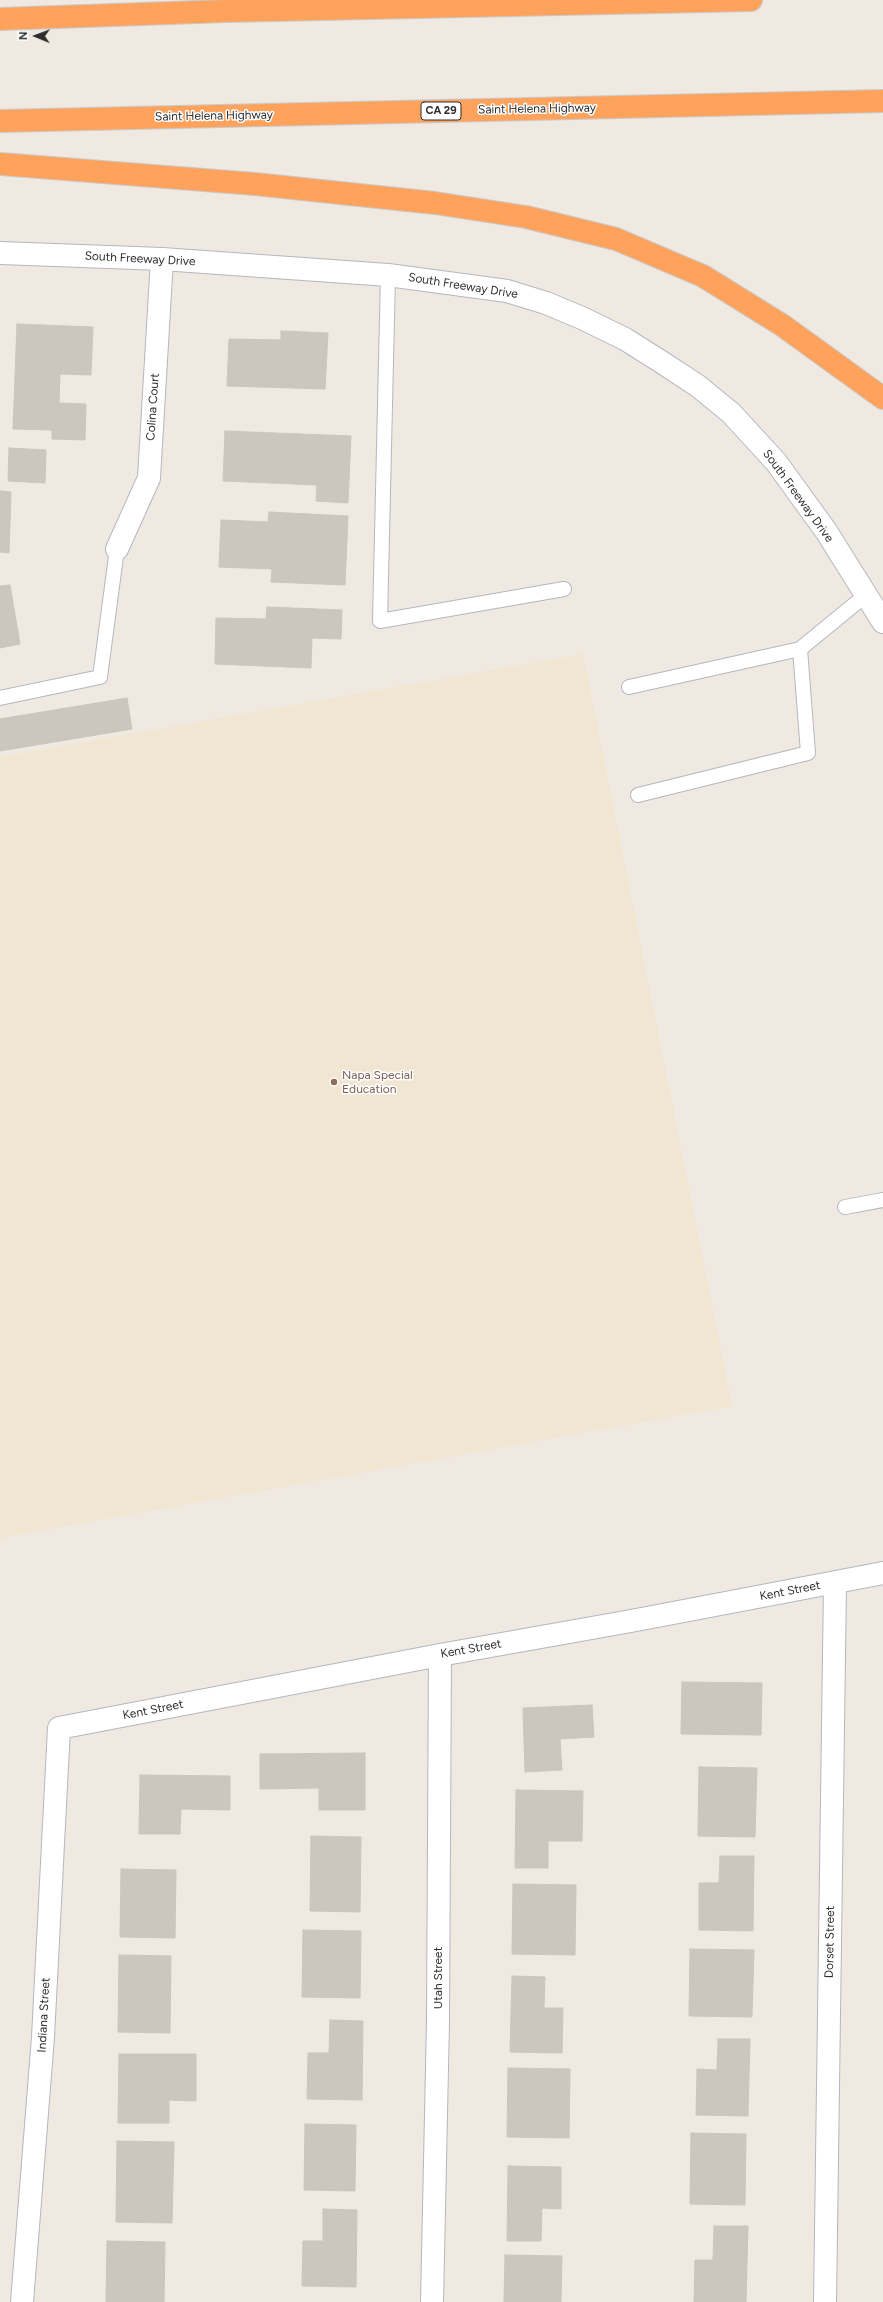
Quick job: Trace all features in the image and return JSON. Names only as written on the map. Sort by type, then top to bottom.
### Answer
[{"type":"highway","points":[[0,19],[265,10],[751,0]]},
{"type":"highway","name":"Saint Helena Highway","points":[[0,122],[883,101]]},
{"type":"highway","points":[[0,164],[255,184],[428,202],[526,217],[616,239],[703,276],[782,325],[883,398]]},
{"type":"street","name":"South Freeway Drive","points":[[0,253],[162,259],[388,275],[506,291],[546,303],[625,339],[692,382],[731,413],[776,462],[826,531],[883,622]]},
{"type":"street","name":"Colina Court","points":[[117,549],[148,478],[162,259]]},
{"type":"street","name":"Kent Street","points":[[59,1728],[440,1654],[835,1583],[883,1572]]},
{"type":"street","name":"Dorset Street","points":[[826,2302],[835,1583]]},
{"type":"street","name":"Utah Street","points":[[432,2302],[438,2021],[440,1654]]},
{"type":"street","name":"Indiana Street","points":[[22,2302],[43,2037],[59,1728]]},
{"type":"lane","points":[[388,275],[380,620],[564,589]]},
{"type":"lane","points":[[0,698],[100,677],[117,549]]},
{"type":"lane","points":[[629,686],[800,649],[866,595]]},
{"type":"lane","points":[[638,795],[808,753],[800,649]]},
{"type":"lane","points":[[845,1207],[883,1200]]},
{"type":"shaded area","name":"Napa Special Education","points":[[583,654],[732,1406],[0,1538],[0,757]]},
{"type":"building","points":[[17,324],[93,327],[91,375],[60,374],[59,403],[86,404],[85,440],[52,439],[52,430],[13,429]]},
{"type":"building","points":[[281,331],[328,333],[325,389],[227,386],[229,339],[281,340]]},
{"type":"building","points":[[225,431],[351,436],[348,503],[316,501],[317,485],[223,481]]},
{"type":"building","points":[[9,448],[46,450],[45,483],[8,481]]},
{"type":"building","points":[[0,491],[11,492],[9,553],[0,552]]},
{"type":"building","points":[[269,512],[348,516],[345,585],[271,582],[272,569],[219,567],[221,520],[268,522]]},
{"type":"building","points":[[10,585],[20,644],[0,648],[0,586]]},
{"type":"building","points":[[267,607],[342,610],[341,639],[312,638],[311,668],[215,664],[216,618],[266,619]]},
{"type":"building","points":[[127,698],[132,729],[0,751],[0,719]]},
{"type":"building","points":[[682,1682],[762,1683],[761,1735],[681,1734]]},
{"type":"building","points":[[592,1705],[594,1737],[560,1739],[562,1770],[525,1772],[523,1708]]},
{"type":"building","points":[[365,1753],[365,1810],[319,1810],[319,1788],[260,1789],[260,1754]]},
{"type":"building","points":[[699,1767],[757,1768],[755,1837],[698,1836]]},
{"type":"building","points":[[140,1775],[230,1776],[230,1810],[181,1809],[180,1834],[139,1834]]},
{"type":"building","points":[[516,1790],[583,1791],[582,1841],[548,1841],[548,1868],[515,1868]]},
{"type":"building","points":[[311,1836],[361,1837],[360,1912],[310,1911]]},
{"type":"building","points":[[720,1856],[754,1856],[753,1931],[699,1930],[699,1883],[719,1883]]},
{"type":"building","points":[[121,1869],[176,1870],[175,1938],[120,1937]]},
{"type":"building","points":[[513,1884],[576,1885],[575,1955],[512,1954]]},
{"type":"building","points":[[303,1930],[361,1931],[360,1998],[302,1997]]},
{"type":"building","points":[[690,1949],[754,1950],[752,2017],[689,2016]]},
{"type":"building","points":[[119,1955],[171,1956],[170,2033],[118,2032]]},
{"type":"building","points":[[512,1976],[545,1977],[544,2008],[563,2008],[562,2053],[510,2052]]},
{"type":"building","points":[[330,2020],[363,2021],[362,2100],[307,2099],[308,2053],[329,2053]]},
{"type":"building","points":[[718,2039],[750,2039],[748,2116],[696,2115],[697,2069],[717,2070]]},
{"type":"building","points":[[119,2054],[196,2054],[196,2101],[169,2100],[169,2123],[118,2123]]},
{"type":"building","points":[[508,2068],[570,2069],[569,2138],[507,2137]]},
{"type":"building","points":[[305,2124],[356,2125],[355,2191],[304,2190]]},
{"type":"building","points":[[691,2133],[746,2134],[745,2205],[690,2204]]},
{"type":"building","points":[[117,2141],[174,2142],[172,2223],[116,2222]]},
{"type":"building","points":[[508,2166],[561,2167],[561,2209],[542,2208],[541,2241],[507,2241]]},
{"type":"building","points":[[323,2209],[357,2210],[356,2287],[302,2286],[303,2241],[323,2241]]},
{"type":"building","points":[[714,2226],[748,2226],[746,2302],[694,2302],[695,2260],[713,2260]]},
{"type":"building","points":[[107,2241],[165,2242],[164,2302],[106,2302]]},
{"type":"building","points":[[505,2255],[562,2256],[561,2302],[504,2302]]},
{"type":"place","name":"Napa Special Education","points":[[334,1082]]}]
